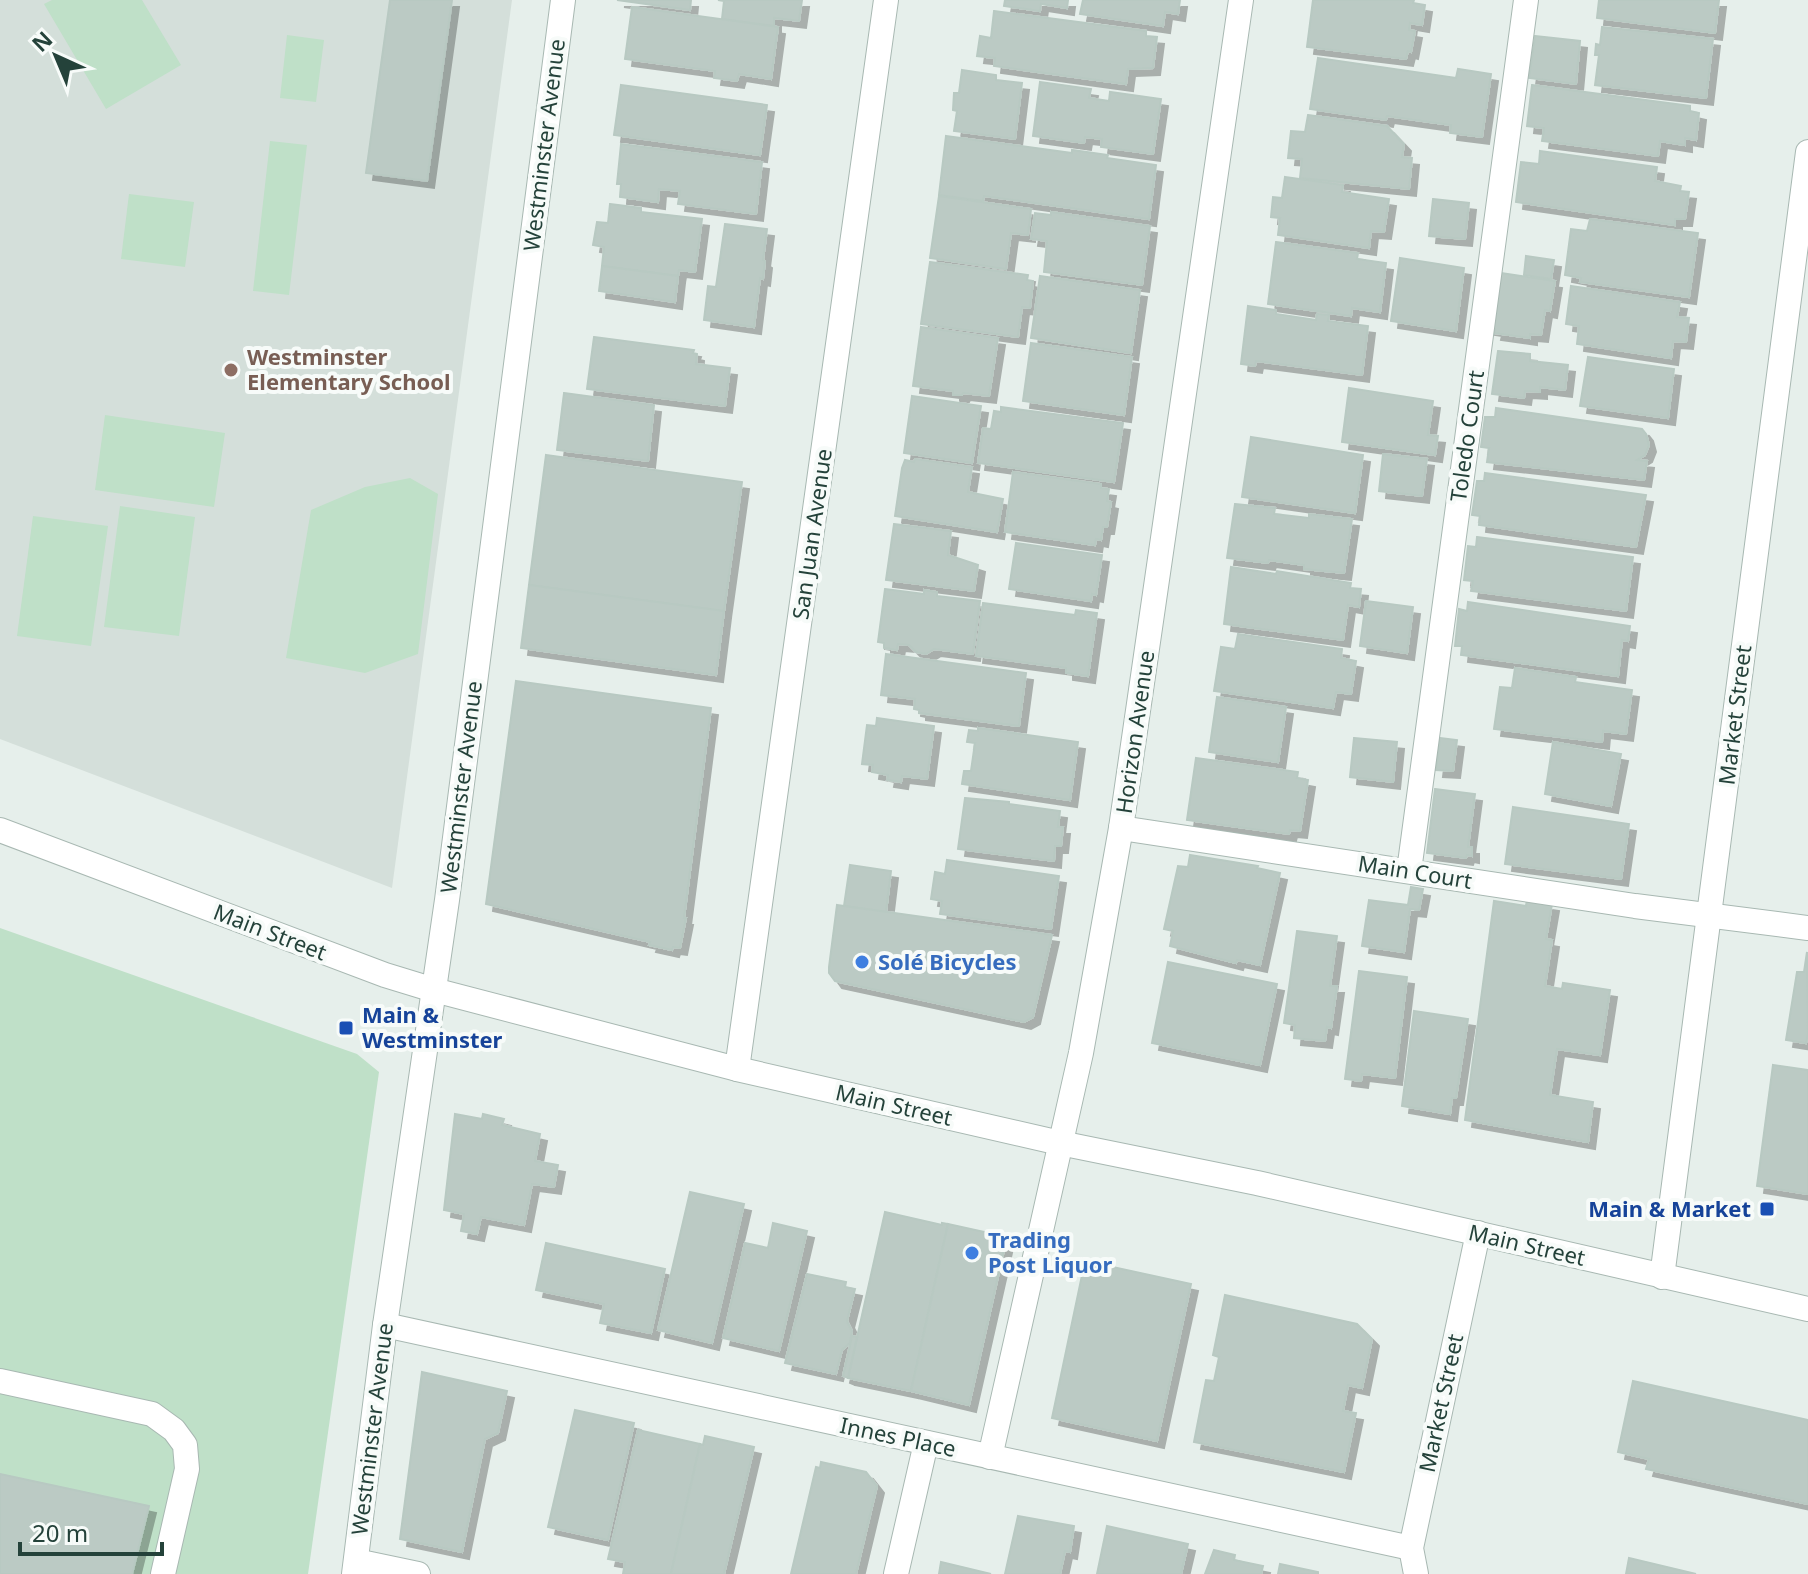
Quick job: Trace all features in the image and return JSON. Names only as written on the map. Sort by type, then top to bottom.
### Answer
[{"type":"street","name":"Westminster Avenue","points":[[355,1567],[563,0]]},
{"type":"street","name":"San Juan Avenue","points":[[737,1069],[886,0]]},
{"type":"street","name":"Horizon Avenue","points":[[990,1457],[1082,1047],[1121,828],[1241,0]]},
{"type":"street","name":"Toledo Court","points":[[1409,871],[1526,0]]},
{"type":"street","name":"Market Street","points":[[1662,1277],[1808,152]]},
{"type":"street","name":"Main Court","points":[[1121,828],[1808,928]]},
{"type":"street","name":"Main Street","points":[[0,830],[385,975],[434,990],[737,1069],[1060,1143],[1257,1183],[1808,1309]]},
{"type":"street","name":"Market Street","points":[[1416,1574],[1411,1548],[1478,1233]]},
{"type":"street","name":"Innes Place","points":[[385,1325],[1411,1548]]},
{"type":"street","points":[[0,1381],[152,1414],[174,1430],[185,1445],[187,1469],[163,1574]]},
{"type":"street","points":[[896,1574],[926,1443]]},
{"type":"street","points":[[355,1567],[418,1574]]},
{"type":"shaded area","name":"Westminster Elementary School","points":[[0,0],[512,0],[392,888],[0,739]]},
{"type":"green space","points":[[52,0],[142,0],[181,65],[106,109],[44,4]]},
{"type":"green space","points":[[287,35],[324,40],[316,102],[280,98]]},
{"type":"green space","points":[[270,141],[307,145],[289,295],[253,291]]},
{"type":"green space","points":[[129,194],[194,202],[185,267],[121,259]]},
{"type":"green space","points":[[105,415],[225,433],[214,507],[95,490]]},
{"type":"green space","points":[[410,478],[438,494],[418,654],[365,673],[286,658],[311,510],[365,487]]},
{"type":"green space","points":[[120,506],[195,517],[179,636],[104,627]]},
{"type":"green space","points":[[33,516],[108,526],[91,646],[17,636]]},
{"type":"green space","points":[[0,928],[357,1054],[379,1072],[308,1574],[0,1574]]},
{"type":"building","points":[[390,0],[452,0],[427,181],[366,173]]},
{"type":"building","points":[[617,0],[691,0],[690,10]]},
{"type":"building","points":[[718,0],[802,0],[799,21],[774,18],[774,26],[722,19],[724,1]]},
{"type":"building","points":[[1005,0],[1068,0],[1067,8],[1041,4],[1040,11],[1004,6]]},
{"type":"building","points":[[1083,0],[1180,0],[1178,14],[1165,12],[1163,26],[1080,14]]},
{"type":"building","points":[[1313,0],[1414,0],[1413,3],[1425,5],[1422,25],[1410,23],[1409,30],[1415,31],[1411,52],[1408,51],[1406,59],[1307,47]]},
{"type":"building","points":[[1599,0],[1719,0],[1715,33],[1597,18]]},
{"type":"building","points":[[632,7],[778,27],[771,79],[739,74],[737,81],[714,78],[715,71],[625,59]]},
{"type":"building","points":[[994,11],[1146,31],[1146,36],[1157,37],[1153,68],[1128,69],[1126,84],[994,66],[995,58],[977,56],[980,36],[991,38]]},
{"type":"building","points":[[1602,27],[1713,39],[1706,98],[1595,85],[1599,55],[1595,55],[1596,44],[1600,45]]},
{"type":"building","points":[[1535,36],[1580,41],[1576,84],[1529,78]]},
{"type":"building","points":[[1318,58],[1456,78],[1458,69],[1491,74],[1482,137],[1450,133],[1451,125],[1310,109]]},
{"type":"building","points":[[962,70],[996,75],[996,80],[1022,83],[1015,139],[954,131],[957,111],[953,110],[954,93],[959,93]]},
{"type":"building","points":[[1040,82],[1091,89],[1089,98],[1109,101],[1110,92],[1161,99],[1153,154],[1101,147],[1102,139],[1085,137],[1084,143],[1033,136]]},
{"type":"building","points":[[621,85],[767,105],[760,155],[614,135]]},
{"type":"building","points":[[1532,85],[1690,106],[1690,111],[1699,113],[1696,140],[1685,138],[1685,145],[1660,141],[1658,156],[1542,141],[1544,128],[1527,126]]},
{"type":"building","points":[[1308,115],[1387,126],[1404,144],[1402,157],[1412,158],[1409,189],[1300,178],[1302,159],[1288,158],[1291,131],[1305,132]]},
{"type":"building","points":[[946,136],[1072,153],[1072,150],[1156,165],[1149,219],[984,196],[983,201],[939,195]]},
{"type":"building","points":[[621,144],[762,162],[756,214],[678,204],[680,191],[659,189],[658,202],[620,197],[621,184],[617,184]]},
{"type":"building","points":[[1540,151],[1657,167],[1655,181],[1681,186],[1680,191],[1689,192],[1685,219],[1675,219],[1675,225],[1516,202],[1521,162],[1539,164]]},
{"type":"building","points":[[1285,177],[1343,185],[1342,192],[1389,199],[1384,232],[1371,231],[1369,248],[1278,235],[1280,218],[1271,217],[1273,197],[1282,198]]},
{"type":"building","points":[[939,196],[1031,209],[1028,235],[1011,233],[1006,269],[930,258]]},
{"type":"building","points":[[1433,199],[1469,203],[1465,239],[1429,236]]},
{"type":"building","points":[[610,204],[641,208],[641,212],[702,219],[695,272],[679,270],[678,276],[602,266],[604,247],[593,245],[597,222],[608,223]]},
{"type":"building","points":[[1051,212],[1150,226],[1142,285],[1044,272],[1047,241],[1031,239],[1035,213],[1051,215]]},
{"type":"building","points":[[1590,219],[1698,233],[1689,297],[1580,282],[1581,278],[1565,275],[1571,229],[1587,231]]},
{"type":"building","points":[[725,224],[767,229],[763,279],[760,278],[754,327],[704,320],[708,286],[716,287]]},
{"type":"building","points":[[1276,242],[1358,253],[1357,259],[1386,263],[1380,312],[1352,308],[1351,316],[1268,304]]},
{"type":"building","points":[[1526,256],[1554,260],[1551,279],[1524,275]]},
{"type":"building","points":[[1400,258],[1464,268],[1456,331],[1391,321]]},
{"type":"building","points":[[930,262],[1028,275],[1027,280],[1033,281],[1030,308],[1022,307],[1018,337],[921,324]]},
{"type":"building","points":[[602,266],[678,276],[675,302],[599,291]]},
{"type":"building","points":[[1501,273],[1555,281],[1550,311],[1545,310],[1541,335],[1530,334],[1530,338],[1494,333],[1495,329],[1488,328]]},
{"type":"building","points":[[1040,276],[1140,290],[1131,353],[1031,338]]},
{"type":"building","points":[[1571,286],[1680,302],[1677,317],[1689,318],[1686,342],[1673,341],[1671,358],[1577,344],[1579,326],[1566,324]]},
{"type":"building","points":[[1248,306],[1316,320],[1317,314],[1329,315],[1328,321],[1368,326],[1362,375],[1256,361],[1255,366],[1241,364]]},
{"type":"building","points":[[921,327],[998,338],[989,396],[953,395],[953,391],[913,386]]},
{"type":"building","points":[[594,337],[694,350],[693,353],[697,354],[696,364],[730,368],[725,406],[587,389]]},
{"type":"building","points":[[1031,343],[1132,357],[1124,415],[1023,401]]},
{"type":"building","points":[[1498,351],[1530,354],[1530,361],[1568,365],[1565,390],[1540,387],[1540,392],[1525,391],[1524,398],[1492,394]]},
{"type":"building","points":[[1588,357],[1674,369],[1668,418],[1580,406]]},
{"type":"building","points":[[1349,388],[1433,401],[1428,435],[1438,436],[1435,455],[1342,442]]},
{"type":"building","points":[[564,393],[654,405],[648,461],[557,450]]},
{"type":"building","points":[[912,396],[981,406],[972,463],[904,453]]},
{"type":"building","points":[[1001,407],[1123,423],[1114,482],[978,463],[983,428],[991,429],[994,411],[1001,412]]},
{"type":"building","points":[[1496,408],[1642,429],[1649,445],[1645,455],[1637,460],[1647,461],[1644,480],[1487,462],[1489,448],[1481,447],[1485,417],[1495,417]]},
{"type":"building","points":[[1251,437],[1363,455],[1355,513],[1242,497]]},
{"type":"building","points":[[1383,454],[1427,459],[1422,496],[1379,491]]},
{"type":"building","points":[[546,455],[742,482],[724,611],[529,585]]},
{"type":"building","points":[[915,459],[972,467],[968,492],[1003,499],[997,532],[895,516],[902,468],[905,460],[914,462]]},
{"type":"building","points":[[1013,472],[1101,484],[1101,488],[1109,489],[1107,501],[1111,502],[1107,527],[1103,527],[1101,540],[1096,539],[1095,545],[1005,532]]},
{"type":"building","points":[[1485,473],[1646,495],[1636,547],[1479,525],[1480,516],[1472,515],[1477,481],[1484,481]]},
{"type":"building","points":[[1235,504],[1275,508],[1274,514],[1352,519],[1344,573],[1304,569],[1304,565],[1269,560],[1268,563],[1227,558]]},
{"type":"building","points":[[894,524],[951,531],[948,555],[978,565],[974,591],[886,580]]},
{"type":"building","points":[[1477,537],[1633,557],[1626,611],[1471,591],[1473,581],[1464,580],[1468,546],[1476,547]]},
{"type":"building","points":[[1016,543],[1102,555],[1096,595],[1092,594],[1091,601],[1009,589]]},
{"type":"building","points":[[1231,567],[1351,583],[1350,588],[1361,589],[1359,607],[1348,605],[1343,640],[1224,624]]},
{"type":"building","points":[[529,585],[724,611],[716,675],[521,648]]},
{"type":"building","points":[[885,589],[924,594],[924,590],[937,592],[937,596],[980,601],[973,654],[934,649],[926,654],[916,652],[909,645],[898,644],[897,650],[884,648],[884,643],[878,642]]},
{"type":"building","points":[[1366,601],[1413,607],[1407,653],[1360,646]]},
{"type":"building","points":[[1468,602],[1630,626],[1628,641],[1622,640],[1618,676],[1461,655],[1462,646],[1455,646],[1459,609],[1467,611]]},
{"type":"building","points":[[983,603],[1075,615],[1076,610],[1097,613],[1088,676],[1066,673],[1066,668],[976,656]]},
{"type":"building","points":[[1238,634],[1342,649],[1341,658],[1356,661],[1351,694],[1336,692],[1333,708],[1214,691],[1221,647],[1235,649]]},
{"type":"building","points":[[886,654],[1026,673],[1019,726],[919,713],[914,709],[915,699],[881,695]]},
{"type":"building","points":[[1515,668],[1576,677],[1575,682],[1632,690],[1626,734],[1603,731],[1602,742],[1494,729],[1500,687],[1512,688]]},
{"type":"building","points":[[516,681],[711,708],[680,948],[673,947],[672,950],[649,945],[650,942],[486,904]]},
{"type":"building","points":[[1217,697],[1286,707],[1278,762],[1209,752]]},
{"type":"building","points":[[877,718],[934,726],[927,779],[902,776],[901,782],[887,780],[888,775],[872,772],[873,765],[862,764],[867,725],[876,726]]},
{"type":"building","points":[[978,728],[1078,742],[1070,800],[962,784],[964,771],[971,771],[975,743],[967,742],[969,730],[978,731]]},
{"type":"building","points":[[1354,738],[1397,742],[1393,782],[1350,777]]},
{"type":"building","points":[[1440,738],[1457,740],[1453,771],[1436,770]]},
{"type":"building","points":[[1553,742],[1621,754],[1611,806],[1545,794]]},
{"type":"building","points":[[1196,758],[1298,772],[1297,778],[1308,780],[1300,831],[1290,830],[1289,834],[1187,820]]},
{"type":"building","points":[[1435,789],[1475,794],[1468,847],[1472,847],[1472,856],[1427,853]]},
{"type":"building","points":[[965,798],[1060,811],[1058,827],[1063,827],[1061,846],[1055,846],[1054,861],[958,849]]},
{"type":"building","points":[[1513,807],[1629,824],[1621,879],[1505,864]]},
{"type":"building","points":[[1190,855],[1258,866],[1280,873],[1260,965],[1237,960],[1236,963],[1170,946],[1173,931],[1164,929],[1178,866],[1188,867]]},
{"type":"building","points":[[947,860],[1059,876],[1051,929],[940,914],[942,901],[931,899],[935,872],[945,874]]},
{"type":"building","points":[[850,865],[891,871],[886,912],[844,906]]},
{"type":"building","points":[[1411,887],[1423,889],[1419,910],[1410,909],[1404,952],[1362,946],[1369,900],[1408,905]]},
{"type":"building","points":[[1527,900],[1552,904],[1546,939],[1552,940],[1545,986],[1562,989],[1563,983],[1610,990],[1600,1055],[1557,1049],[1550,1095],[1593,1102],[1588,1142],[1465,1120],[1494,901],[1526,906]]},
{"type":"building","points":[[837,905],[1052,935],[1033,1017],[1024,1022],[835,981],[829,967]]},
{"type":"building","points":[[1297,931],[1337,936],[1330,986],[1337,986],[1331,1028],[1327,1027],[1325,1041],[1294,1038],[1295,1025],[1284,1023]]},
{"type":"building","points":[[1807,952],[1806,1043],[1786,1040],[1797,972],[1804,972]]},
{"type":"building","points":[[1168,962],[1277,984],[1260,1065],[1152,1043]]},
{"type":"building","points":[[1359,971],[1407,977],[1395,1078],[1362,1074],[1361,1081],[1345,1079]]},
{"type":"building","points":[[1414,1011],[1468,1019],[1456,1098],[1452,1098],[1450,1114],[1402,1106]]},
{"type":"building","points":[[1773,1065],[1808,1070],[1808,1194],[1757,1186]]},
{"type":"building","points":[[455,1114],[482,1119],[483,1114],[504,1119],[502,1125],[540,1134],[535,1161],[558,1165],[554,1187],[532,1184],[524,1225],[481,1217],[477,1234],[461,1231],[464,1214],[444,1210]]},
{"type":"building","points":[[690,1192],[744,1204],[712,1343],[658,1330]]},
{"type":"building","points":[[885,1212],[948,1224],[911,1391],[848,1378]]},
{"type":"building","points":[[773,1223],[807,1231],[779,1351],[723,1338],[745,1243],[768,1248]]},
{"type":"building","points":[[948,1224],[1007,1237],[969,1405],[911,1391]]},
{"type":"building","points":[[546,1243],[665,1269],[651,1333],[600,1323],[604,1304],[536,1290]]},
{"type":"building","points":[[1085,1261],[1191,1284],[1157,1441],[1052,1418]]},
{"type":"building","points":[[807,1274],[846,1282],[845,1287],[855,1289],[847,1321],[852,1331],[850,1343],[842,1350],[836,1374],[785,1363]]},
{"type":"building","points":[[1225,1295],[1357,1324],[1372,1339],[1362,1388],[1348,1385],[1343,1411],[1356,1413],[1344,1472],[1194,1442],[1206,1380],[1214,1381],[1219,1357],[1213,1355]]},
{"type":"building","points":[[852,1336],[857,1337],[848,1378],[843,1376]]},
{"type":"building","points":[[422,1372],[507,1391],[498,1433],[485,1439],[462,1552],[400,1539]]},
{"type":"building","points":[[1633,1381],[1808,1420],[1808,1504],[1646,1469],[1649,1459],[1618,1452]]},
{"type":"building","points":[[575,1410],[634,1423],[608,1540],[548,1527]]},
{"type":"building","points":[[638,1430],[700,1444],[671,1574],[623,1574],[625,1562],[608,1559]]},
{"type":"building","points":[[705,1436],[754,1447],[724,1574],[671,1574],[700,1444],[703,1445]]},
{"type":"building","points":[[821,1462],[866,1472],[877,1486],[856,1574],[791,1574],[816,1467],[820,1468]]},
{"type":"building","points":[[0,1474],[149,1506],[132,1574],[0,1574]]},
{"type":"building","points":[[1018,1516],[1074,1526],[1070,1552],[1065,1551],[1060,1574],[1005,1574]]},
{"type":"building","points":[[1107,1526],[1188,1544],[1181,1574],[1097,1574]]},
{"type":"building","points":[[1214,1550],[1235,1555],[1234,1560],[1263,1566],[1261,1574],[1205,1574]]},
{"type":"building","points":[[1629,1558],[1696,1574],[1626,1574]]},
{"type":"building","points":[[941,1562],[991,1574],[939,1574]]},
{"type":"building","points":[[1280,1564],[1318,1572],[1318,1574],[1278,1574]]},
{"type":"place","name":"Westminster Elementary School","points":[[231,370]]},
{"type":"place","name":"Solé Bicycles","points":[[862,962]]},
{"type":"place","name":"Main & Westminster","points":[[346,1028]]},
{"type":"place","name":"Main & Market","points":[[1767,1209]]},
{"type":"place","name":"Trading Post Liquor","points":[[972,1253]]}]
